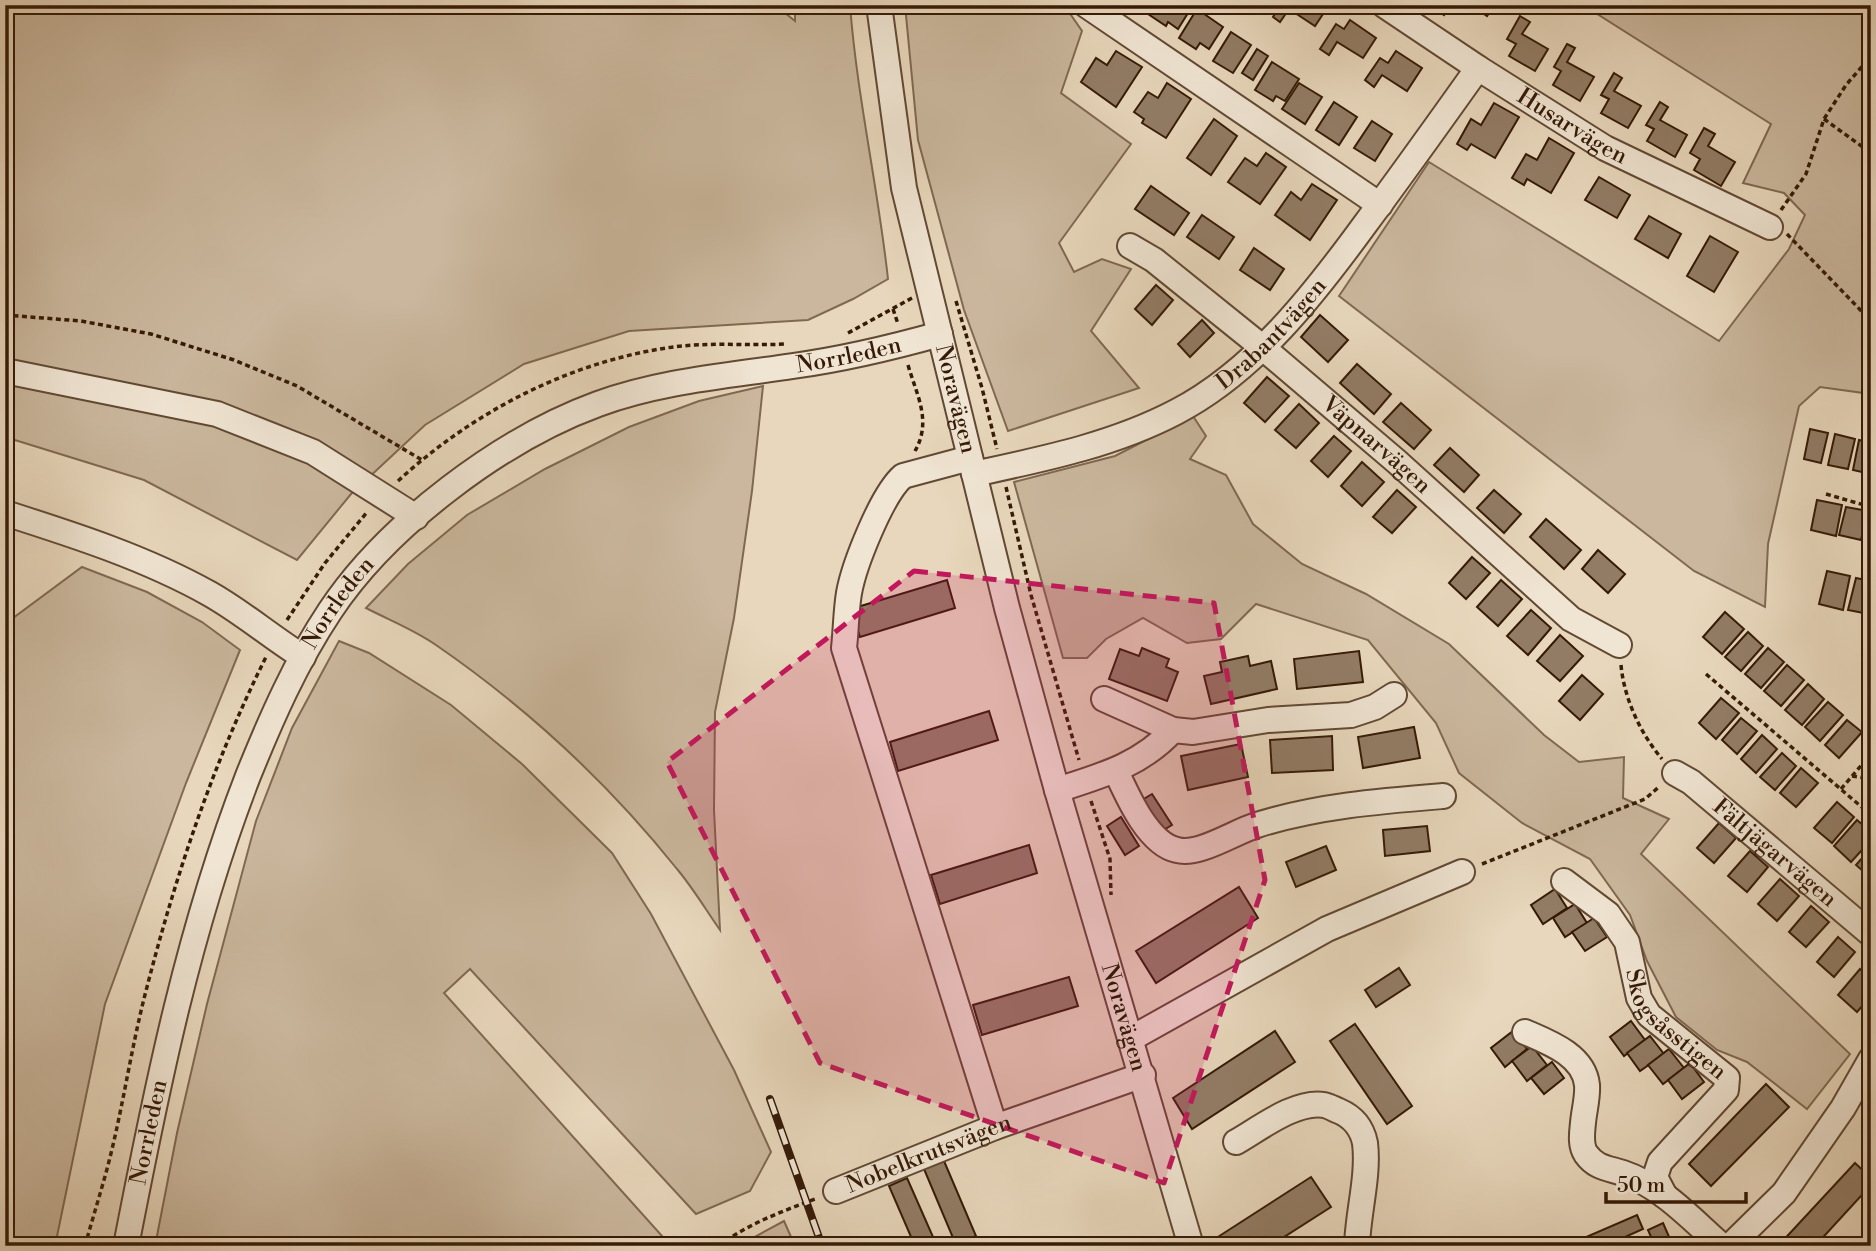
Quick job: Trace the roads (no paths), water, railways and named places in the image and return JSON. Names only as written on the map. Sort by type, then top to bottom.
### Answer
[{"type":"street","name":"Noravägen","points":[[880,5],[902,177],[1007,608],[1057,790],[1143,1075],[1191,1246]]},
{"type":"street","points":[[1086,5],[1380,205]]},
{"type":"street","name":"Husarvägen","points":[[1384,5],[1605,148],[1770,228]]},
{"type":"street","name":"Drabantvägen","points":[[995,1128],[844,648],[849,591],[875,517],[896,482],[903,476],[1093,446],[1178,411],[1221,384],[1291,319],[1325,279],[1478,68]]},
{"type":"street","name":"Väpnarvägen","points":[[1130,246],[1154,260],[1262,346],[1396,461],[1571,619],[1619,645]]},
{"type":"street","name":"Norrleden","points":[[126,1246],[157,1084],[187,963],[238,802],[280,701],[331,609],[354,579],[433,501],[486,462],[556,422],[599,404],[694,380],[869,354],[940,334]]},
{"type":"street","points":[[5,372],[217,414],[313,452],[416,517]]},
{"type":"street","points":[[5,513],[99,544],[178,578],[212,595],[303,657]]},
{"type":"street","points":[[1104,699],[1173,730],[1194,732],[1268,720],[1351,715],[1375,707],[1394,695]]},
{"type":"street","points":[[1057,790],[1116,771],[1159,746],[1173,730]]},
{"type":"street","points":[[1116,771],[1136,814],[1155,836],[1173,850],[1191,852],[1238,830],[1279,818],[1392,800],[1443,796]]},
{"type":"street","name":"Fältjägarvägen","points":[[1675,773],[1691,782],[1871,934]]},
{"type":"street","points":[[1132,1038],[1327,929],[1462,872]]},
{"type":"street","name":"Skogsåsstigen","points":[[1564,881],[1608,914],[1627,942],[1639,998],[1649,1015],[1727,1078],[1726,1090],[1660,1162],[1655,1177],[1665,1196]]},
{"type":"street","points":[[1525,1032],[1553,1044],[1580,1066],[1587,1085],[1581,1139],[1584,1152],[1604,1170],[1622,1173],[1665,1196],[1722,1246]]},
{"type":"street","points":[[1730,1246],[1784,1193],[1843,1108],[1871,1059]]},
{"type":"street","name":"Nobelkrutsvägen","points":[[836,1191],[995,1128],[1143,1075]]},
{"type":"street","points":[[1236,1142],[1279,1116],[1304,1106],[1323,1105],[1346,1114],[1357,1122],[1364,1141],[1366,1162],[1357,1246]]},
{"type":"railway","points":[[770,1099],[822,1246]]}]
